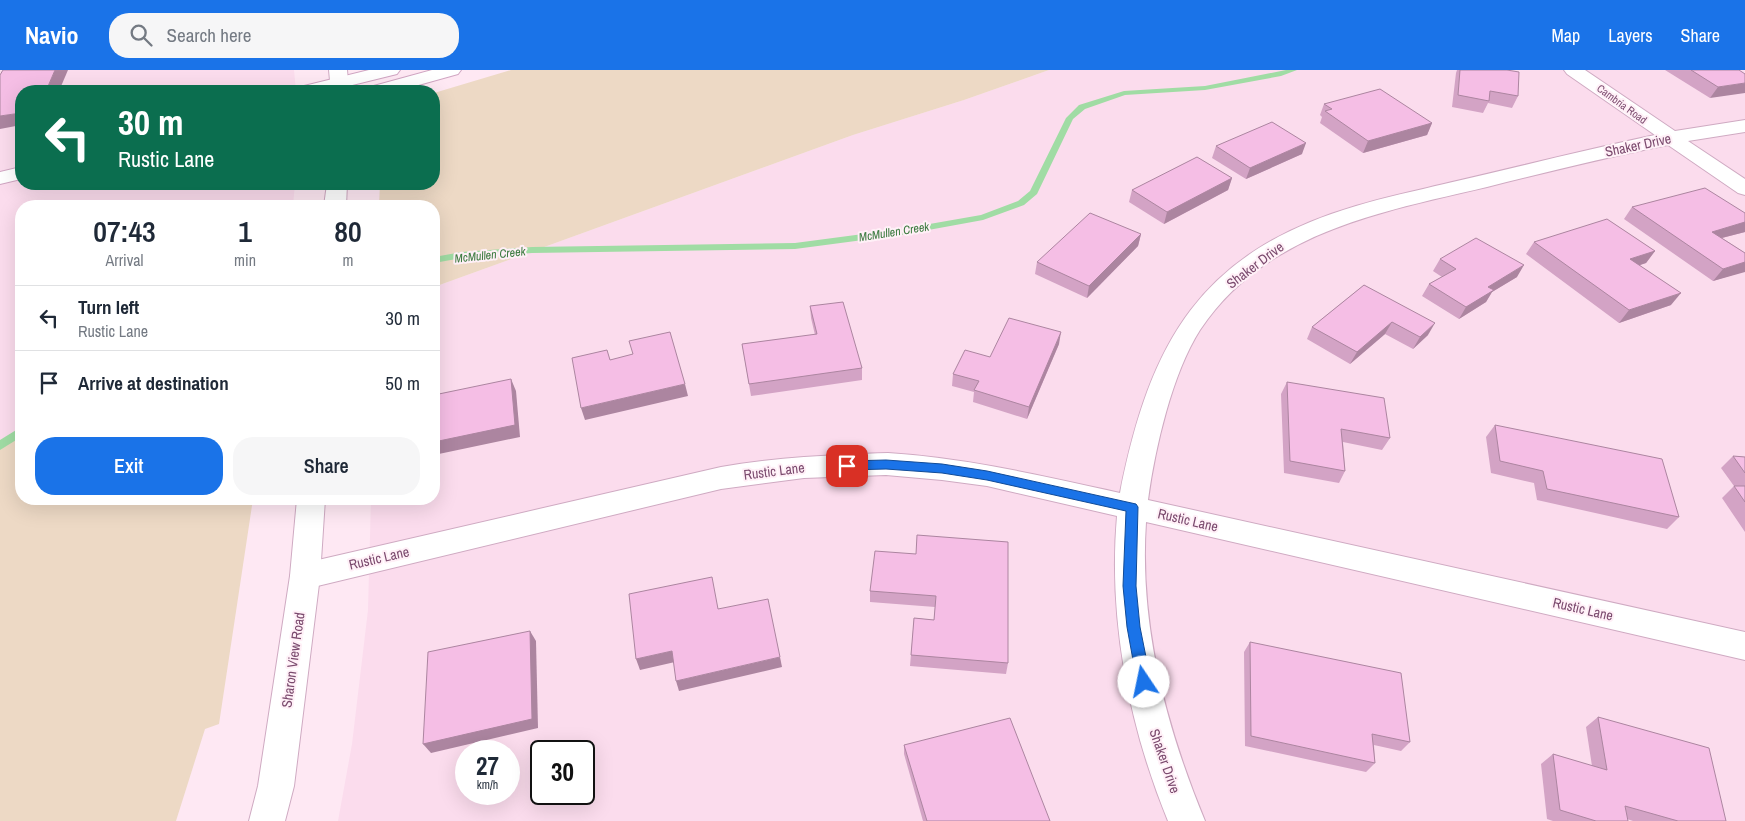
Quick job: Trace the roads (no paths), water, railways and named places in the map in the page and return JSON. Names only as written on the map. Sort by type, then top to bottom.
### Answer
[{"type":"street","points":[[339,82],[391,70]]},
{"type":"street","points":[[398,85],[452,70]]},
{"type":"street","name":"Cambria Road","points":[[1573,70],[1586,77],[1745,189]]},
{"type":"street","name":"Shaker Drive","points":[[1187,821],[1151,718],[1133,627],[1129,586],[1132,507],[1145,446],[1163,380],[1175,351],[1200,312],[1234,277],[1272,250],[1315,227],[1364,210],[1670,138],[1723,128],[1745,126]]},
{"type":"street","points":[[0,161],[15,157]]},
{"type":"street","points":[[0,178],[15,174]]},
{"type":"street","name":"Rustic Lane","points":[[305,576],[721,478],[804,467],[886,464],[942,469],[987,476],[1745,646]]},
{"type":"street","name":"Sharon View Road","points":[[267,821],[276,786],[305,576],[311,505]]},
{"type":"waterway","name":"McMullen Creek","points":[[440,259],[462,255],[532,250],[795,246],[901,232],[983,217],[1021,203],[1034,192],[1070,118],[1082,107],[1124,93],[1205,88],[1281,74],[1293,70]]},
{"type":"waterway","name":"McMullen Creek","points":[[0,446],[15,435]]}]
